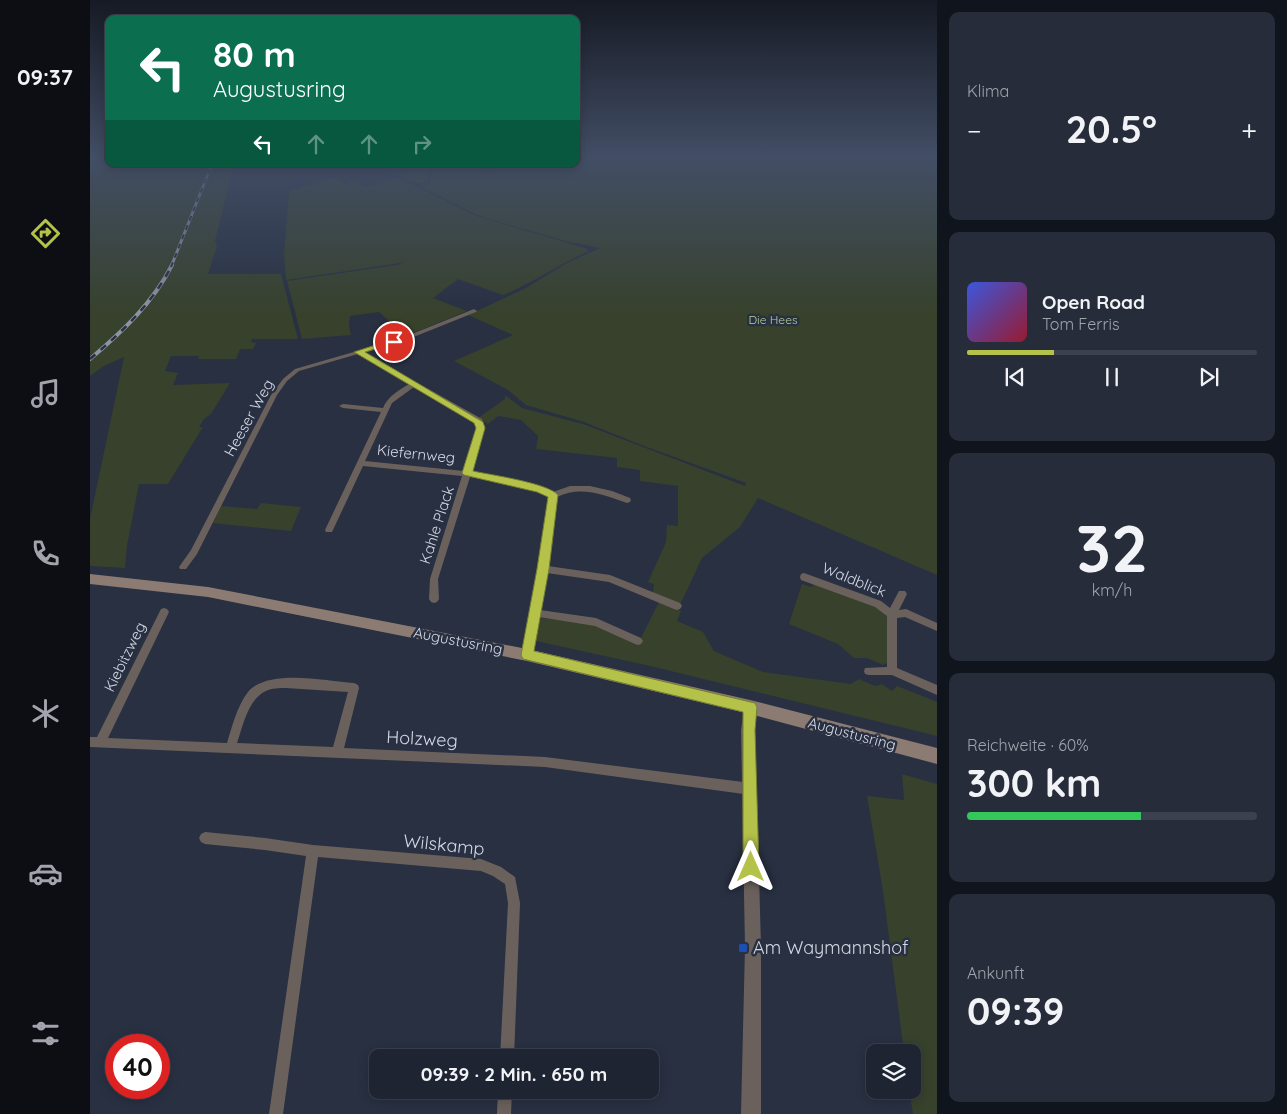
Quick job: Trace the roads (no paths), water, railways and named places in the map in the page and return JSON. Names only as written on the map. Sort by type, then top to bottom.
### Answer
[{"type":"main road","name":"Augustusring","points":[[90,578],[208,592],[527,655],[750,707],[937,756]]},
{"type":"street","name":"Heeser Weg","points":[[183,566],[194,552],[274,395],[285,380],[297,370],[404,339],[474,310]]},
{"type":"street","name":"Kahle Plack","points":[[358,352],[479,422],[481,428],[434,579],[434,599]]},
{"type":"street","name":"Kiefernweg","points":[[329,530],[385,410],[395,396],[413,384]]},
{"type":"street","points":[[343,406],[385,410]]},
{"type":"street","name":"Kiefernweg","points":[[362,462],[468,473],[540,489],[553,495]]},
{"type":"street","points":[[527,655],[543,569],[553,495],[569,488],[611,493],[627,500]]},
{"type":"street","points":[[543,569],[610,579],[677,606]]},
{"type":"street","name":"Waldblick","points":[[804,577],[878,604],[892,614],[906,613],[937,628]]},
{"type":"street","name":"Waldblick","points":[[892,671],[892,614],[902,594]]},
{"type":"street","name":"Kiebitzweg","points":[[95,742],[164,612]]},
{"type":"street","points":[[535,613],[596,622],[638,641]]},
{"type":"street","points":[[869,671],[892,671],[937,690]]},
{"type":"street","points":[[230,748],[252,695],[263,686],[278,683],[354,688],[337,752]]},
{"type":"street","points":[[750,707],[748,730],[751,789],[753,947],[751,1114]]},
{"type":"street","name":"Holzweg","points":[[95,742],[545,762],[751,789]]},
{"type":"street","name":"Wilskamp","points":[[205,838],[313,851],[481,865],[497,871],[511,881],[514,903],[507,1049]]},
{"type":"street","points":[[276,1114],[313,851]]},
{"type":"street","points":[[504,1114],[505,1099]]},
{"type":"railway","points":[[171,266],[194,209]]},
{"type":"railway","points":[[90,359],[136,316],[156,292],[171,266]]},
{"type":"place","name":"Am Waymannshof","points":[[743,948]]},
{"type":"park label","name":"Die Hees","points":[[773,320]]}]
